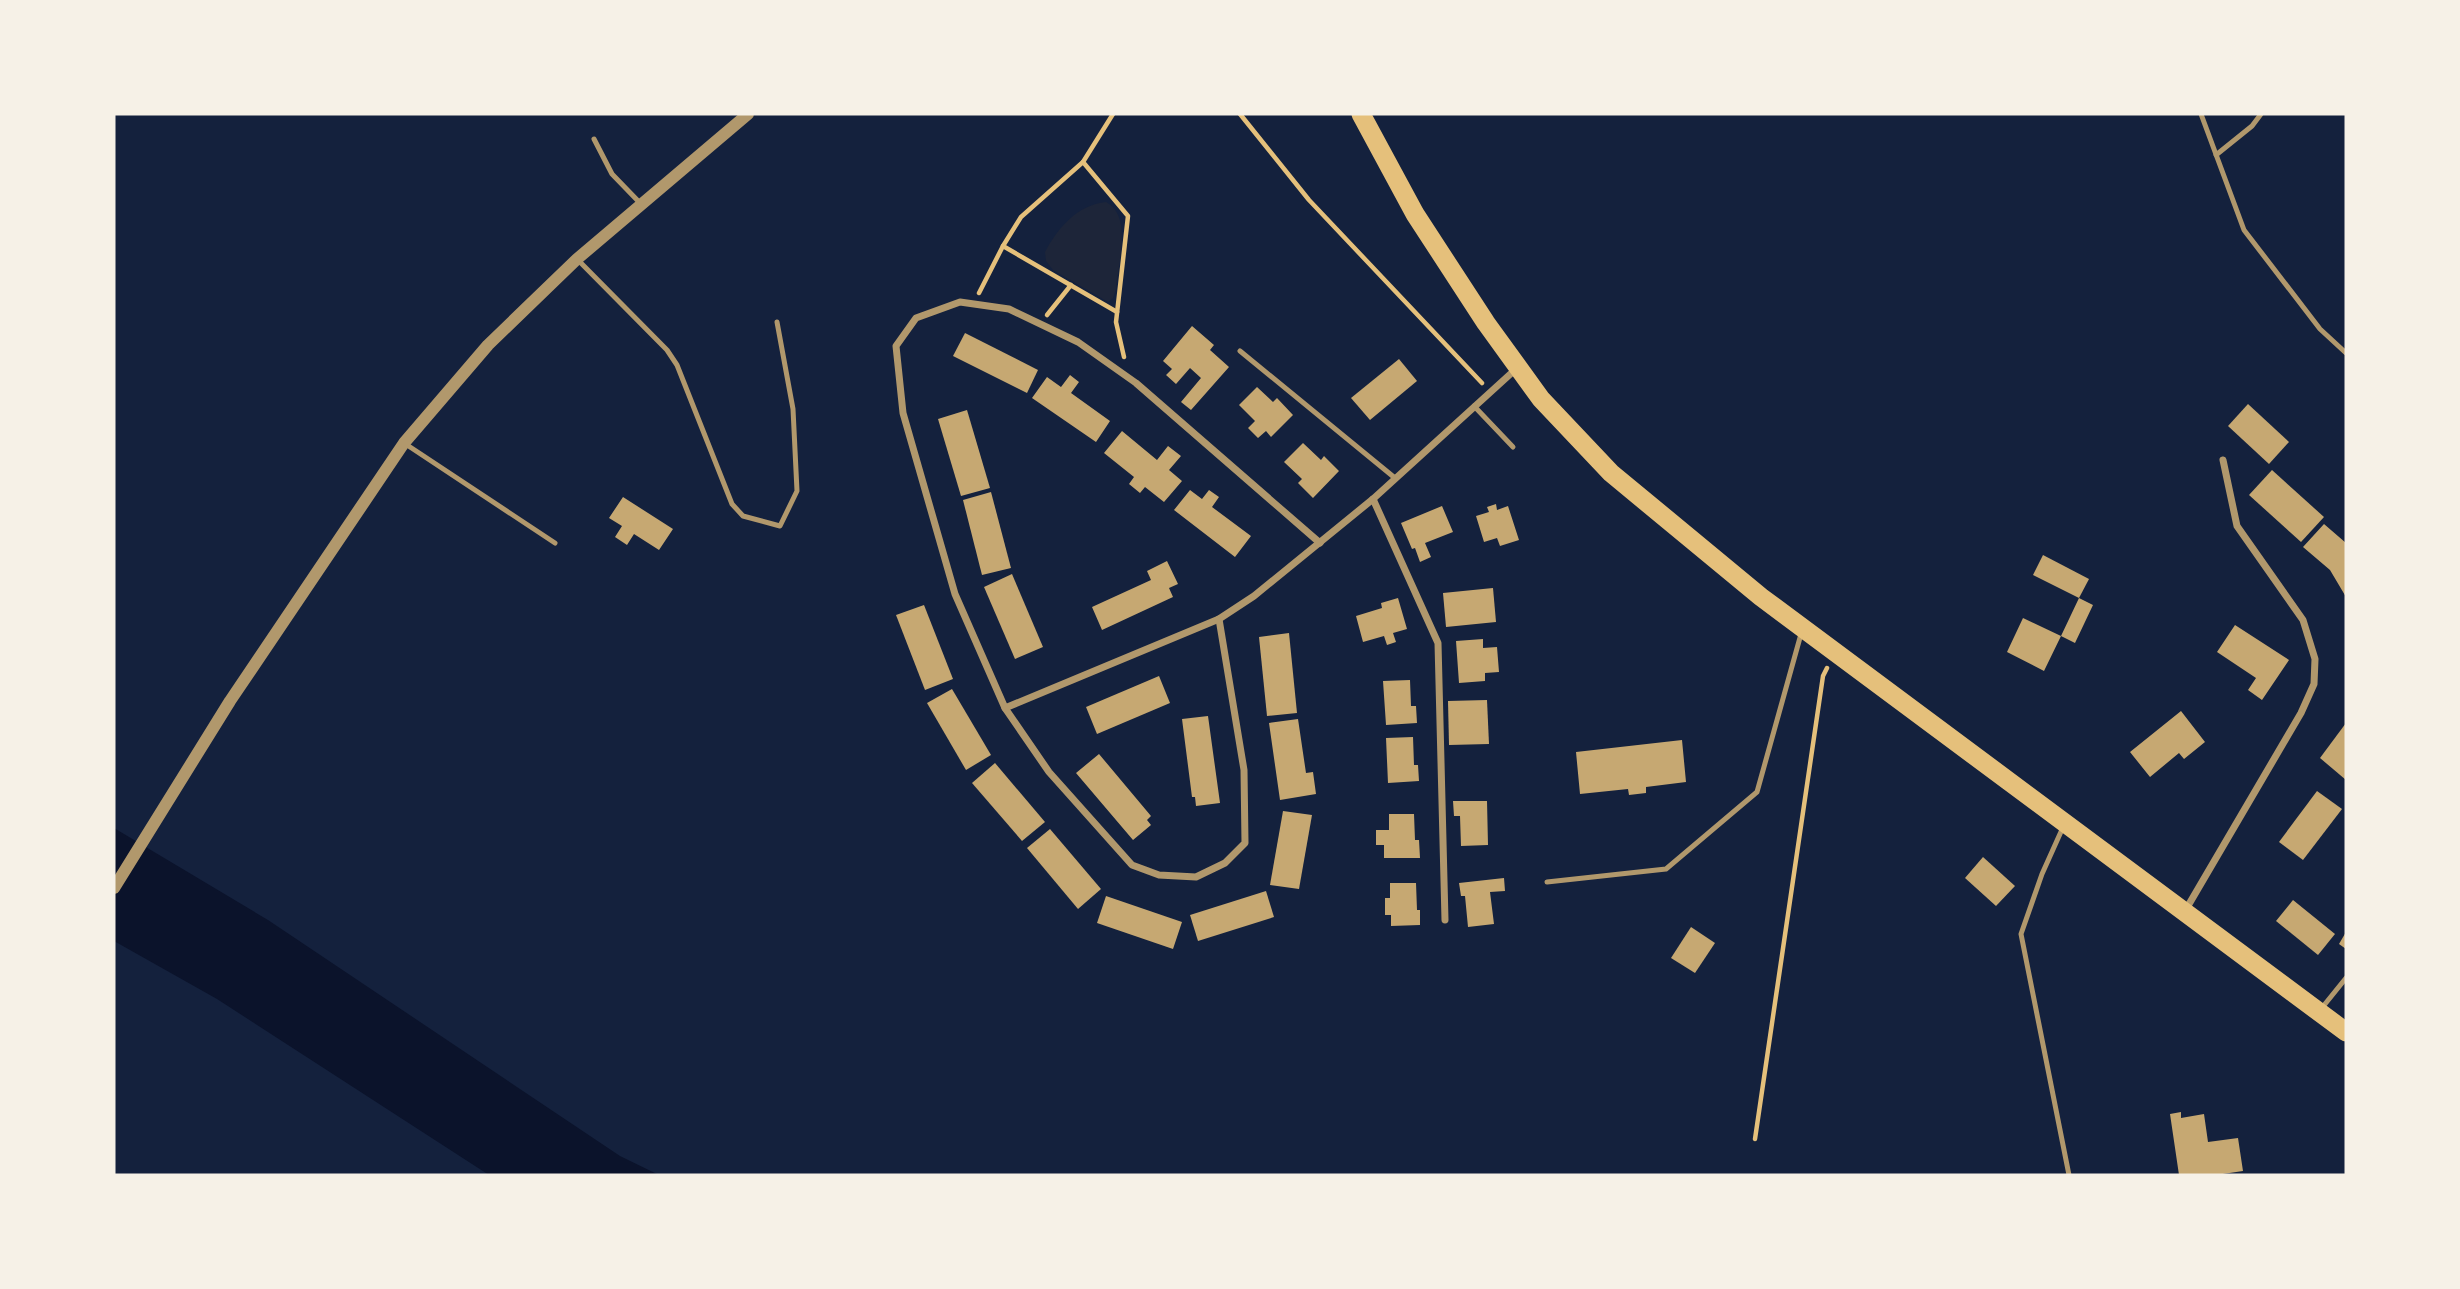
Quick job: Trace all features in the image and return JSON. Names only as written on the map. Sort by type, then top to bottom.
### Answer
[{"type":"highway","points":[[1361,114],[1415,214],[1486,323],[1541,399],[1611,473],[1761,597],[2346,1032]]},
{"type":"street","points":[[114,888],[230,701],[404,443],[488,345],[577,259],[748,114]]},
{"type":"street","points":[[1219,619],[1244,770],[1245,843],[1225,863],[1196,877],[1159,875],[1132,865],[1049,772],[1005,708],[955,594],[904,413],[896,346],[916,318],[960,302],[976,304],[1009,309],[1078,342],[1136,383],[1320,543]]},
{"type":"street","points":[[1005,708],[1219,619],[1254,596],[1373,499],[1518,367]]},
{"type":"street","points":[[2185,912],[2301,713],[2315,684],[2315,659],[2303,620],[2237,526],[2223,460]]},
{"type":"street","points":[[1373,499],[1438,643],[1445,920]]},
{"type":"lane","points":[[2202,114],[2244,230],[2320,329],[2346,354]]},
{"type":"lane","points":[[2216,155],[2261,114]]},
{"type":"lane","points":[[594,139],[612,174],[641,204]]},
{"type":"lane","points":[[577,259],[667,350],[677,365],[732,504],[743,516],[780,526],[797,491],[793,409],[777,322]]},
{"type":"lane","points":[[1240,351],[1395,478]]},
{"type":"lane","points":[[1474,406],[1513,447]]},
{"type":"lane","points":[[404,443],[555,543]]},
{"type":"lane","points":[[1547,882],[1666,869],[1758,792],[1802,627]]},
{"type":"lane","points":[[2065,822],[2042,874],[2021,934],[2069,1175]]},
{"type":"lane","points":[[2319,1012],[2346,978]]},
{"type":"path","points":[[976,304],[980,289],[1021,217],[1083,162],[1113,114]]},
{"type":"path","points":[[1240,114],[1309,200],[1490,391]]},
{"type":"path","points":[[1083,162],[1128,216],[1116,322],[1124,360],[1118,371]]},
{"type":"path","points":[[1003,246],[1117,312]]},
{"type":"path","points":[[1040,323],[1071,285]]},
{"type":"path","points":[[1755,1139],[1823,676],[1834,651]]},
{"type":"shaded area","points":[[1106,202],[1114,209],[1122,229],[1116,289],[1113,298],[1108,302],[1053,270],[1046,261],[1045,252],[1056,234],[1077,213]]},
{"type":"shaded area","points":[[114,828],[268,920],[620,1156],[659,1175],[489,1175],[217,999],[114,941]]},
{"type":"building","points":[[1192,326],[1214,345],[1210,350],[1229,367],[1191,410],[1181,402],[1201,378],[1190,368],[1176,384],[1166,375],[1172,369],[1163,361]]},
{"type":"building","points":[[965,333],[1038,370],[1027,393],[953,356]]},
{"type":"building","points":[[1399,359],[1417,381],[1370,420],[1351,398]]},
{"type":"building","points":[[1070,375],[1079,382],[1071,393],[1110,421],[1096,442],[1032,398],[1047,377],[1061,387]]},
{"type":"building","points":[[1257,387],[1273,402],[1277,398],[1293,415],[1271,437],[1266,431],[1258,438],[1248,428],[1255,421],[1239,405]]},
{"type":"building","points":[[2248,404],[2289,442],[2269,464],[2228,426]]},
{"type":"building","points":[[967,410],[990,488],[961,496],[938,419]]},
{"type":"building","points":[[1122,431],[1157,460],[1168,446],[1181,456],[1169,470],[1182,481],[1164,502],[1145,487],[1140,493],[1129,484],[1134,477],[1104,453]]},
{"type":"building","points":[[1303,443],[1321,460],[1324,456],[1339,471],[1313,498],[1298,483],[1302,479],[1284,462]]},
{"type":"building","points":[[2272,470],[2324,517],[2301,542],[2249,495]]},
{"type":"building","points":[[1190,490],[1202,499],[1209,490],[1219,497],[1212,507],[1251,536],[1235,557],[1174,510]]},
{"type":"building","points":[[991,492],[1011,568],[982,575],[963,500]]},
{"type":"building","points":[[623,497],[673,529],[659,550],[634,534],[627,545],[615,537],[622,526],[609,518]]},
{"type":"building","points":[[1496,504],[1497,510],[1508,506],[1519,540],[1500,546],[1497,538],[1484,542],[1476,516],[1489,512],[1487,507]]},
{"type":"building","points":[[1442,506],[1453,532],[1425,543],[1431,557],[1420,562],[1401,523]]},
{"type":"building","points":[[2324,524],[2346,543],[2346,597],[2330,570],[2303,547]]},
{"type":"building","points":[[2043,555],[2089,579],[2079,598],[2033,575]]},
{"type":"building","points":[[1167,561],[1178,584],[1169,588],[1173,597],[1102,630],[1092,607],[1151,580],[1147,571]]},
{"type":"building","points":[[1012,574],[1043,647],[1015,659],[984,587]]},
{"type":"building","points":[[1493,588],[1496,622],[1446,627],[1443,593]]},
{"type":"building","points":[[1398,598],[1407,629],[1393,633],[1396,642],[1387,645],[1384,636],[1363,642],[1356,616],[1382,608],[1381,603]]},
{"type":"building","points":[[2079,598],[2093,605],[2075,643],[2061,636]]},
{"type":"building","points":[[924,605],[953,679],[925,690],[896,615]]},
{"type":"building","points":[[2023,618],[2061,636],[2044,671],[2007,652]]},
{"type":"building","points":[[2235,625],[2289,660],[2262,700],[2248,690],[2256,678],[2217,652]]},
{"type":"building","points":[[1289,633],[1297,713],[1267,716],[1259,637]]},
{"type":"building","points":[[1483,639],[1483,648],[1497,647],[1499,672],[1485,673],[1485,681],[1459,683],[1456,641]]},
{"type":"building","points":[[1159,676],[1170,703],[1097,734],[1086,707]]},
{"type":"building","points":[[1410,680],[1411,706],[1416,706],[1417,723],[1386,725],[1383,681]]},
{"type":"building","points":[[952,689],[991,755],[966,770],[927,703]]},
{"type":"building","points":[[1487,700],[1489,744],[1449,745],[1448,701]]},
{"type":"building","points":[[2181,711],[2205,742],[2184,759],[2179,753],[2150,777],[2130,752]]},
{"type":"building","points":[[1208,716],[1220,803],[1196,806],[1195,797],[1192,797],[1182,719]]},
{"type":"building","points":[[1298,719],[1306,773],[1313,772],[1316,794],[1280,800],[1269,723]]},
{"type":"building","points":[[2346,723],[2346,780],[2320,758]]},
{"type":"building","points":[[1413,737],[1414,765],[1418,765],[1419,781],[1388,783],[1386,738]]},
{"type":"building","points":[[1682,740],[1686,782],[1646,787],[1646,793],[1629,795],[1628,789],[1580,794],[1576,752]]},
{"type":"building","points":[[1099,754],[1151,816],[1147,820],[1151,825],[1133,840],[1076,773]]},
{"type":"building","points":[[995,763],[1045,822],[1022,841],[972,783]]},
{"type":"building","points":[[2317,791],[2342,809],[2303,860],[2279,842]]},
{"type":"building","points":[[1453,801],[1487,801],[1488,845],[1461,846],[1460,816],[1454,816]]},
{"type":"building","points":[[1283,811],[1312,815],[1299,889],[1270,885]]},
{"type":"building","points":[[1389,814],[1414,814],[1415,840],[1419,840],[1420,858],[1384,858],[1384,845],[1376,845],[1376,830],[1389,830]]},
{"type":"building","points":[[1050,829],[1101,889],[1078,909],[1027,848]]},
{"type":"building","points":[[1983,857],[2015,886],[1996,906],[1965,878]]},
{"type":"building","points":[[1504,878],[1505,891],[1490,892],[1494,924],[1468,927],[1465,896],[1461,896],[1459,883]]},
{"type":"building","points":[[1390,883],[1416,883],[1420,925],[1391,926],[1391,915],[1385,915],[1385,898],[1390,898]]},
{"type":"building","points":[[1266,891],[1274,917],[1198,941],[1190,915]]},
{"type":"building","points":[[1106,896],[1182,922],[1173,949],[1097,923]]},
{"type":"building","points":[[2293,900],[2335,934],[2318,955],[2276,921]]},
{"type":"building","points":[[1691,927],[1715,943],[1695,973],[1671,958]]},
{"type":"building","points":[[2346,932],[2346,949],[2339,944]]},
{"type":"building","points":[[2181,1112],[2181,1118],[2204,1114],[2208,1142],[2238,1138],[2243,1171],[2216,1175],[2179,1175],[2170,1114]]}]
